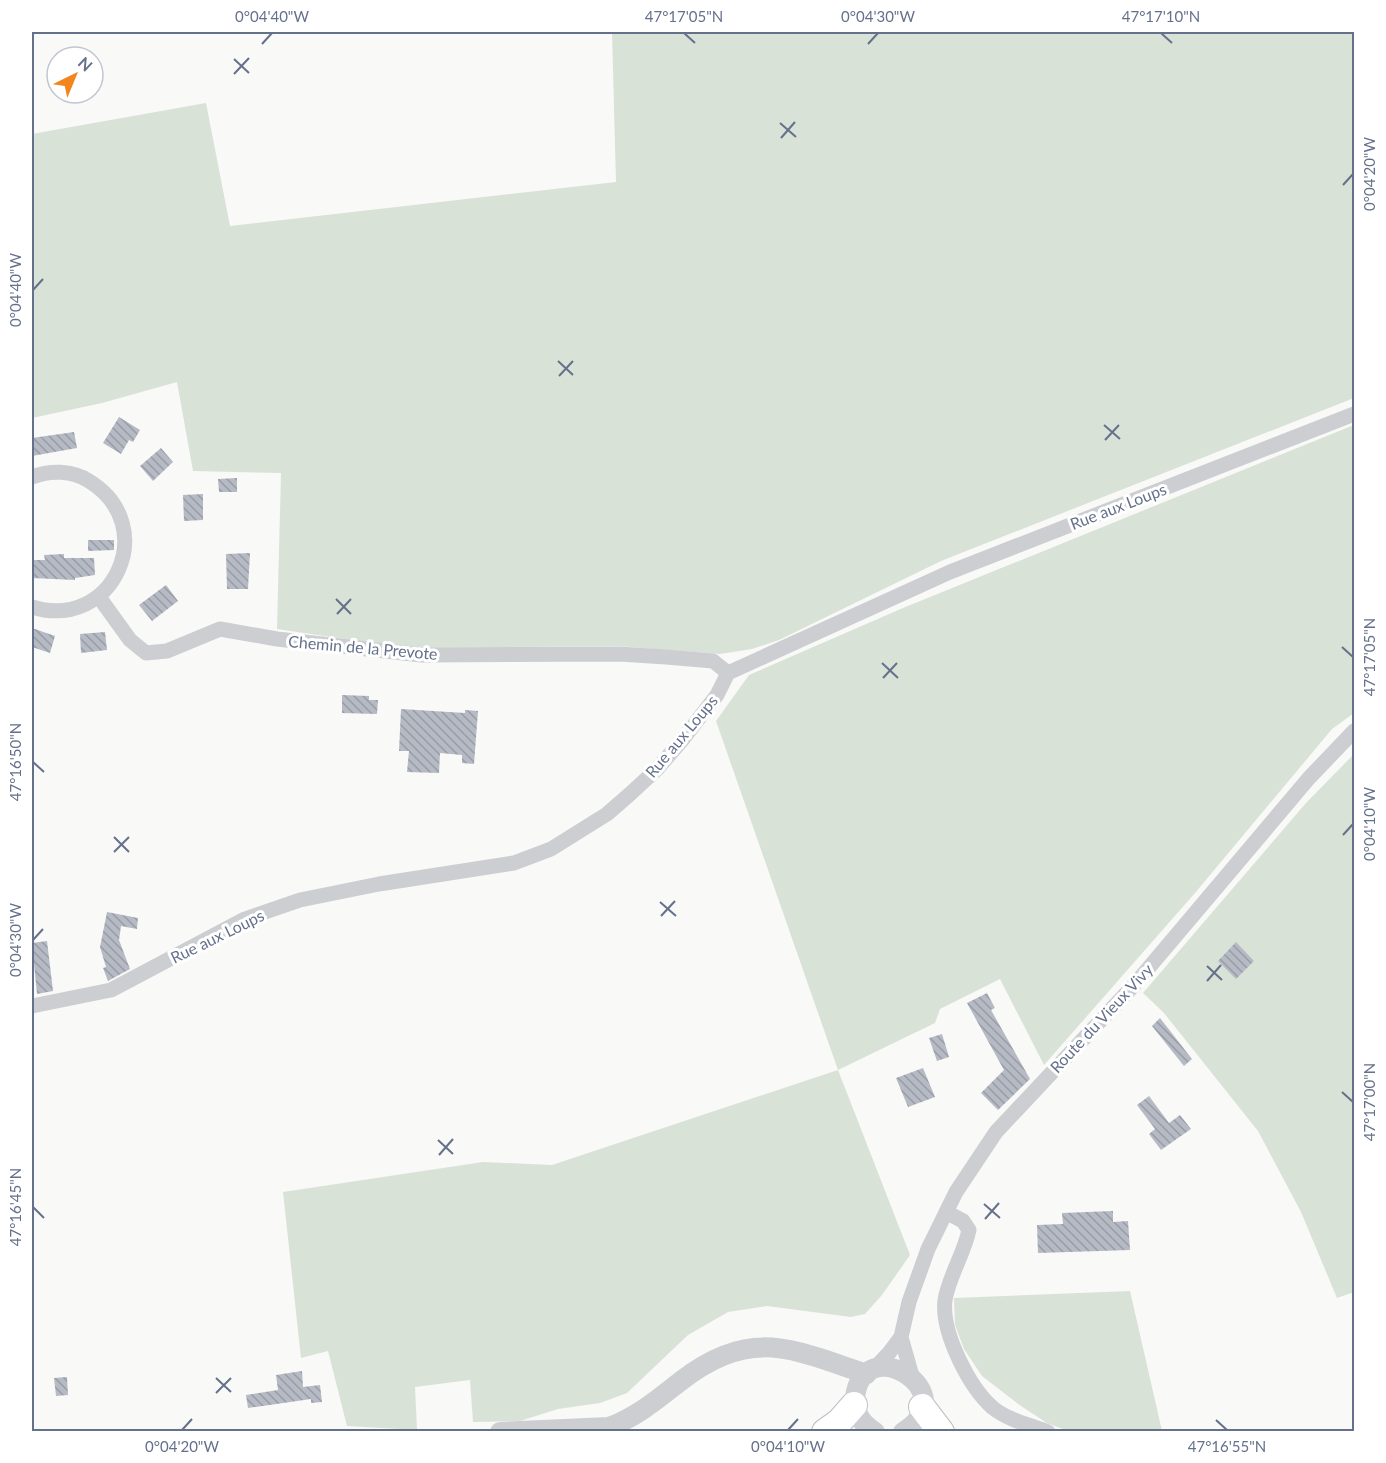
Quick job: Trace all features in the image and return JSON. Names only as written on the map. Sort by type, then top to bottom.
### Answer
[{"type":"highway","points":[[825,1431],[839,1422],[855,1398]]},
{"type":"highway","points":[[922,1407],[941,1431]]},
{"type":"street","name":"Rue aux Loups","points":[[32,1006],[111,990],[245,919],[300,900],[368,886],[514,863],[551,849],[607,814],[657,769],[703,714],[728,673],[950,572],[1354,414]]},
{"type":"street","points":[[32,477],[58,472],[84,477],[98,486],[116,506],[124,524],[124,558],[111,582],[99,597],[74,608],[54,611],[32,607]]},
{"type":"street","name":"Chemin de la Prevote","points":[[99,597],[130,640],[146,653],[167,651],[220,629],[308,643],[421,655],[619,654],[713,661],[728,673]]},
{"type":"street","name":"Route du Vieux Vivy","points":[[870,1372],[890,1353],[900,1336],[916,1280],[946,1212],[981,1152],[1006,1119],[1135,984],[1309,778],[1354,731]]},
{"type":"street","points":[[946,1212],[963,1221],[969,1230],[945,1298],[947,1332],[973,1384],[994,1409],[1010,1418],[1048,1431]]},
{"type":"street","points":[[900,1336],[912,1376],[922,1395],[922,1407],[918,1418],[903,1431]]},
{"type":"street","points":[[501,1431],[609,1427],[625,1421],[703,1365],[722,1355],[747,1348],[786,1348],[870,1372],[893,1367],[912,1376]]},
{"type":"street","points":[[830,1362],[855,1398],[858,1417],[870,1430]]},
{"type":"street","points":[[855,1398],[870,1372]]},
{"type":"shaded area","points":[[612,32],[1354,32],[1354,398],[941,561],[779,640],[752,649],[720,654],[617,646],[405,648],[277,629],[281,473],[193,471],[177,382],[102,403],[32,418],[32,134],[206,103],[230,226],[616,182]]},
{"type":"shaded area","points":[[1354,425],[1354,713],[1332,729],[1195,893],[1044,1065],[1000,979],[940,1009],[935,1023],[838,1070],[716,721],[749,675],[903,608]]},
{"type":"shaded area","points":[[1354,754],[1354,1292],[1337,1298],[1301,1212],[1258,1131],[1164,1013],[1143,993],[1306,803]]},
{"type":"shaded area","points":[[838,1070],[910,1255],[882,1295],[865,1314],[851,1317],[767,1306],[728,1312],[688,1335],[627,1393],[600,1403],[558,1409],[520,1421],[473,1422],[470,1380],[415,1387],[417,1430],[347,1426],[328,1351],[301,1358],[283,1192],[483,1162],[552,1165]]},
{"type":"shaded area","points":[[1130,1291],[1162,1431],[1068,1431],[1047,1423],[982,1376],[964,1349],[955,1325],[954,1298]]},
{"type":"building","points":[[119,417],[140,430],[133,442],[129,440],[121,454],[103,443]]},
{"type":"building","points":[[74,432],[77,448],[32,456],[32,438]]},
{"type":"building","points":[[161,448],[173,462],[153,481],[140,466]]},
{"type":"building","points":[[237,478],[237,492],[219,492],[218,479]]},
{"type":"building","points":[[203,494],[203,520],[184,521],[183,495]]},
{"type":"building","points":[[88,540],[114,540],[114,550],[88,551]]},
{"type":"building","points":[[250,553],[248,589],[227,589],[226,554]]},
{"type":"building","points":[[64,554],[64,558],[94,558],[95,575],[75,578],[75,580],[32,578],[32,560],[45,560],[44,555]]},
{"type":"building","points":[[166,585],[178,601],[152,621],[139,605]]},
{"type":"building","points":[[32,628],[55,636],[50,653],[32,647]]},
{"type":"building","points":[[105,632],[107,650],[81,653],[80,634]]},
{"type":"building","points":[[342,695],[369,696],[369,700],[378,700],[377,714],[342,713]]},
{"type":"building","points":[[401,709],[465,713],[465,710],[478,711],[474,764],[462,763],[462,755],[440,753],[439,773],[407,772],[409,751],[399,751]]},
{"type":"building","points":[[107,912],[138,918],[137,929],[121,926],[119,940],[130,969],[108,981],[103,968],[106,967],[100,947]]},
{"type":"building","points":[[47,941],[53,991],[37,994],[32,943]]},
{"type":"building","points":[[1236,942],[1254,961],[1236,979],[1218,961]]},
{"type":"building","points":[[987,993],[995,1008],[991,1010],[1030,1079],[998,1110],[981,1093],[1004,1070],[967,1003]]},
{"type":"building","points":[[1160,1018],[1192,1059],[1184,1066],[1152,1026]]},
{"type":"building","points":[[942,1034],[949,1057],[937,1061],[929,1038]]},
{"type":"building","points":[[923,1068],[935,1097],[908,1107],[896,1078]]},
{"type":"building","points":[[1149,1096],[1169,1123],[1180,1115],[1191,1129],[1161,1150],[1149,1134],[1155,1129],[1137,1105]]},
{"type":"building","points":[[1113,1211],[1113,1222],[1128,1221],[1130,1250],[1038,1253],[1037,1225],[1063,1224],[1062,1213]]},
{"type":"building","points":[[302,1371],[303,1387],[320,1385],[322,1402],[311,1403],[311,1399],[248,1408],[246,1395],[278,1390],[276,1375]]},
{"type":"building","points":[[67,1377],[68,1395],[56,1396],[54,1378]]}]
